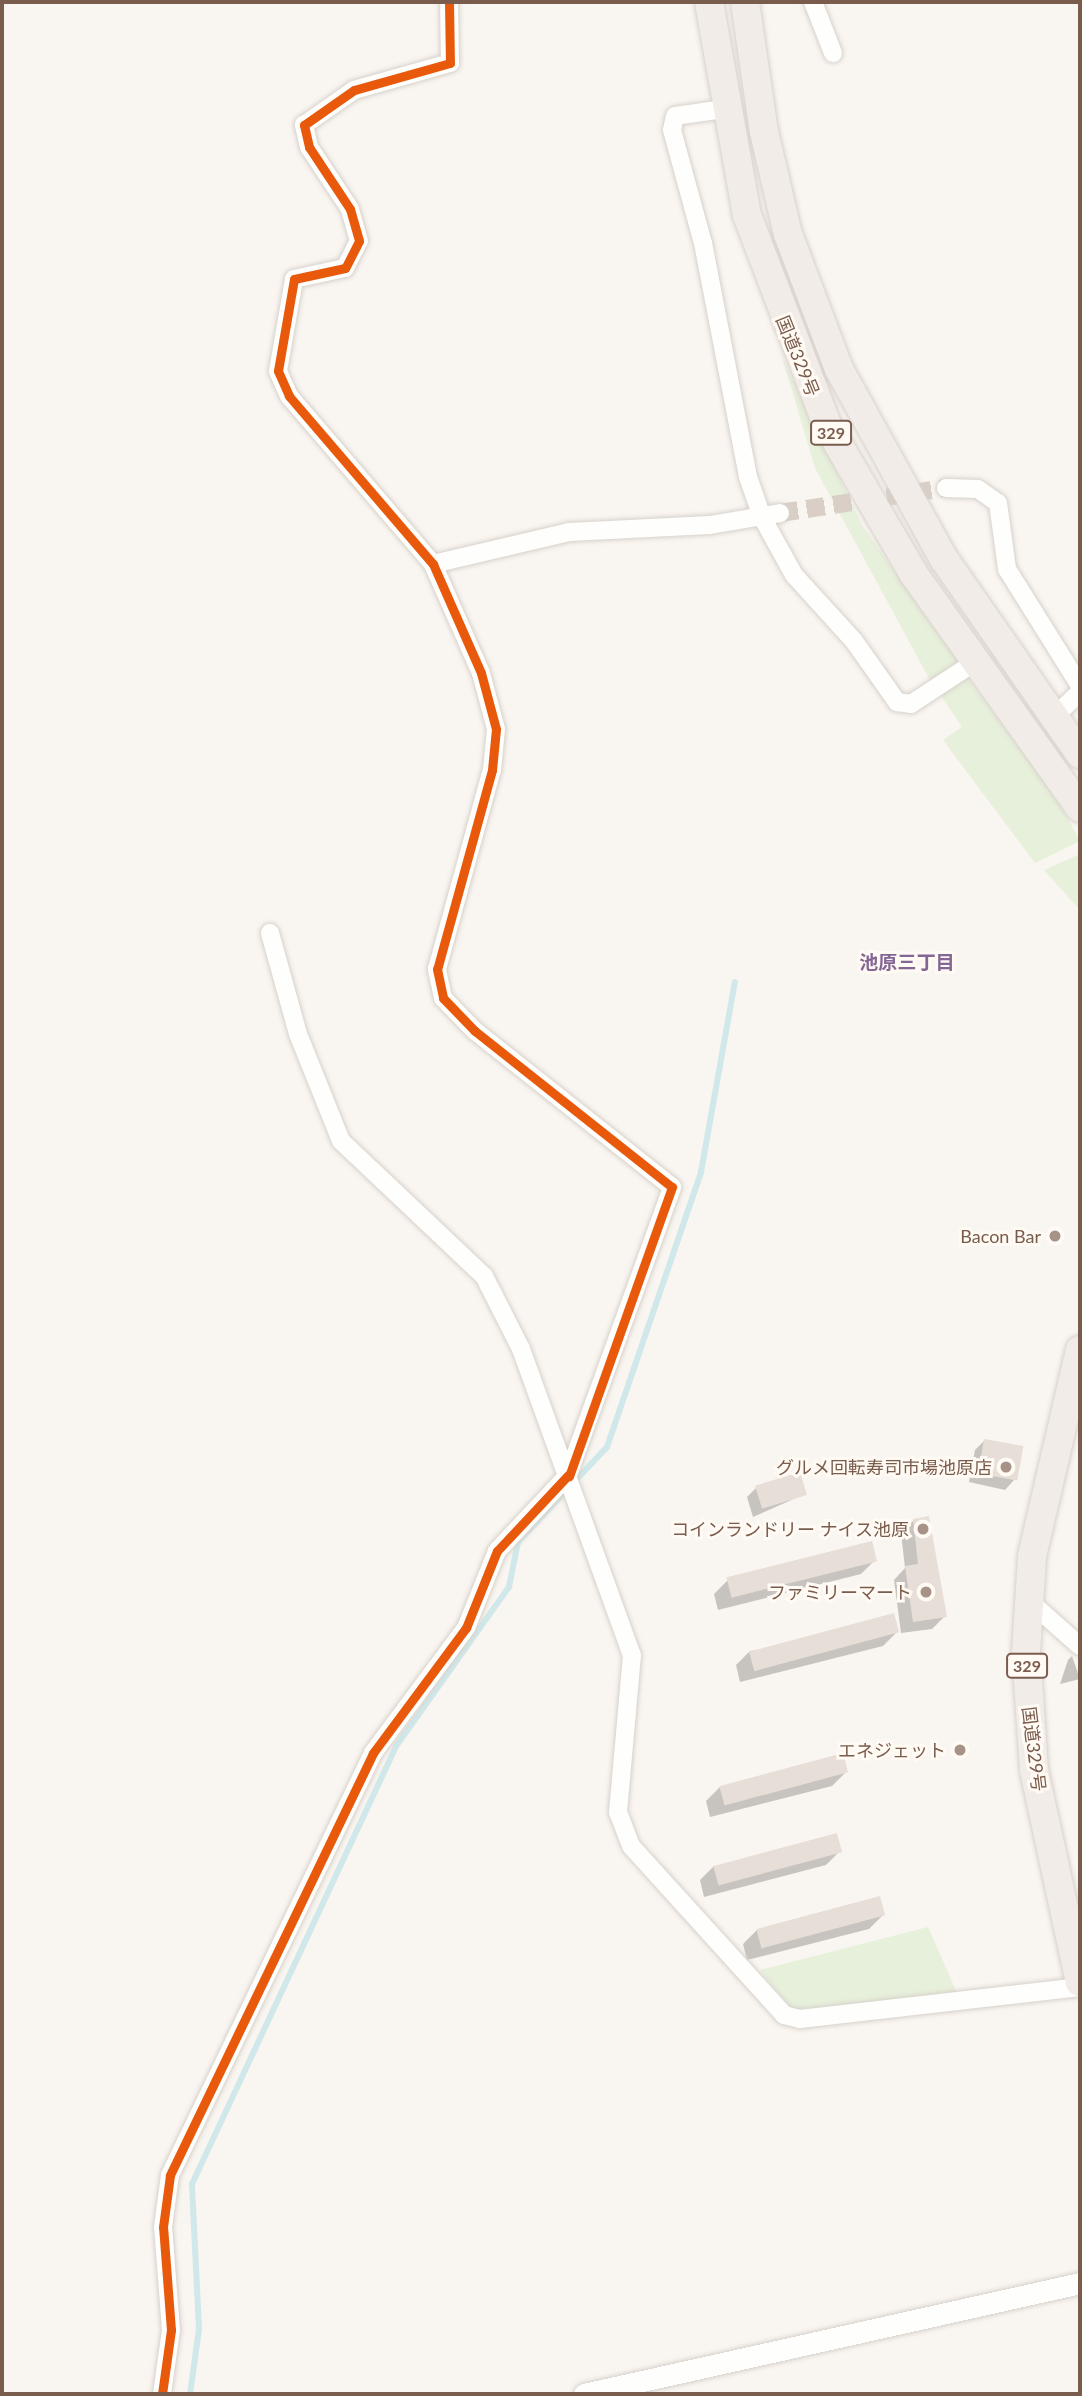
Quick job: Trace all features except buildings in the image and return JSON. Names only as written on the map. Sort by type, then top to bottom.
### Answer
[{"type":"highway","name":"国道329号","points":[[709,2],[724,109],[763,267],[827,425],[870,504],[975,662],[1080,808]]},
{"type":"highway","name":"国道329号","points":[[744,2],[764,132],[788,234],[839,369],[899,486],[1080,754]]},
{"type":"highway","name":"国道329号","points":[[1080,1350],[1032,1557],[1028,1600],[1034,1770],[1080,1984]]},
{"type":"street","points":[[162,2394],[171,2330],[163,2227],[170,2175],[373,1753],[466,1628],[497,1550],[568,1476],[672,1187],[475,1031],[443,998],[437,969],[492,770],[496,729],[481,673],[433,564],[289,396],[278,351],[294,279],[345,268],[359,241],[350,209],[309,146],[303,125],[354,90],[450,63],[449,2]]},
{"type":"street","points":[[813,2],[833,52]]},
{"type":"street","points":[[724,109],[675,116],[672,130],[703,243],[748,477],[771,515],[794,575],[854,641],[897,702],[911,704],[975,662]]},
{"type":"street","points":[[946,488],[978,489],[998,503],[1007,569],[1080,686]]},
{"type":"street","points":[[433,564],[569,532],[771,515]]},
{"type":"street","points":[[1054,717],[1080,692]]},
{"type":"street","points":[[270,933],[298,1034],[341,1141],[484,1276],[521,1349],[632,1655],[618,1812],[631,1846],[784,2015],[800,2019],[1080,1984]]},
{"type":"street","points":[[1028,1600],[1080,1646]]},
{"type":"street","points":[[583,2394],[1080,2283]]},
{"type":"green space","points":[[782,357],[862,525],[960,664],[931,682],[815,468]]},
{"type":"green space","points":[[966,676],[1051,789],[1080,841],[1035,863],[943,740],[962,727],[940,694]]},
{"type":"green space","points":[[1080,854],[1080,910],[1044,870]]},
{"type":"green space","points":[[928,1927],[957,1993],[803,2011],[790,2007],[760,1970]]},
{"type":"waterway","points":[[190,2394],[199,2329],[192,2184],[397,1745],[509,1587],[518,1542],[607,1447],[701,1172],[735,982]]},
{"type":"tunnel","points":[[780,513],[946,488]]},
{"type":"cycle path","points":[[449,2],[450,63],[354,90],[304,125],[309,147],[350,209],[359,241],[345,268],[294,279],[278,371],[289,396],[433,564],[481,673],[496,729],[492,770],[437,969],[443,998],[475,1031],[672,1187],[569,1476]]},
{"type":"cycle path","points":[[162,2394],[171,2330],[163,2227],[170,2175],[373,1753],[466,1628],[497,1551],[568,1475]]},
{"type":"place","name":"Bacon Bar","points":[[1055,1236]]},
{"type":"place","name":"グルメ回転寿司市場池原店","points":[[1006,1467]]},
{"type":"place","name":"コインランドリー ナイス池原","points":[[923,1529]]},
{"type":"place","name":"ファミリーマート","points":[[926,1592]]},
{"type":"place","name":"エネジェット","points":[[960,1750]]},
{"type":"district","name":"池原三丁目","points":[[907,962]]}]
